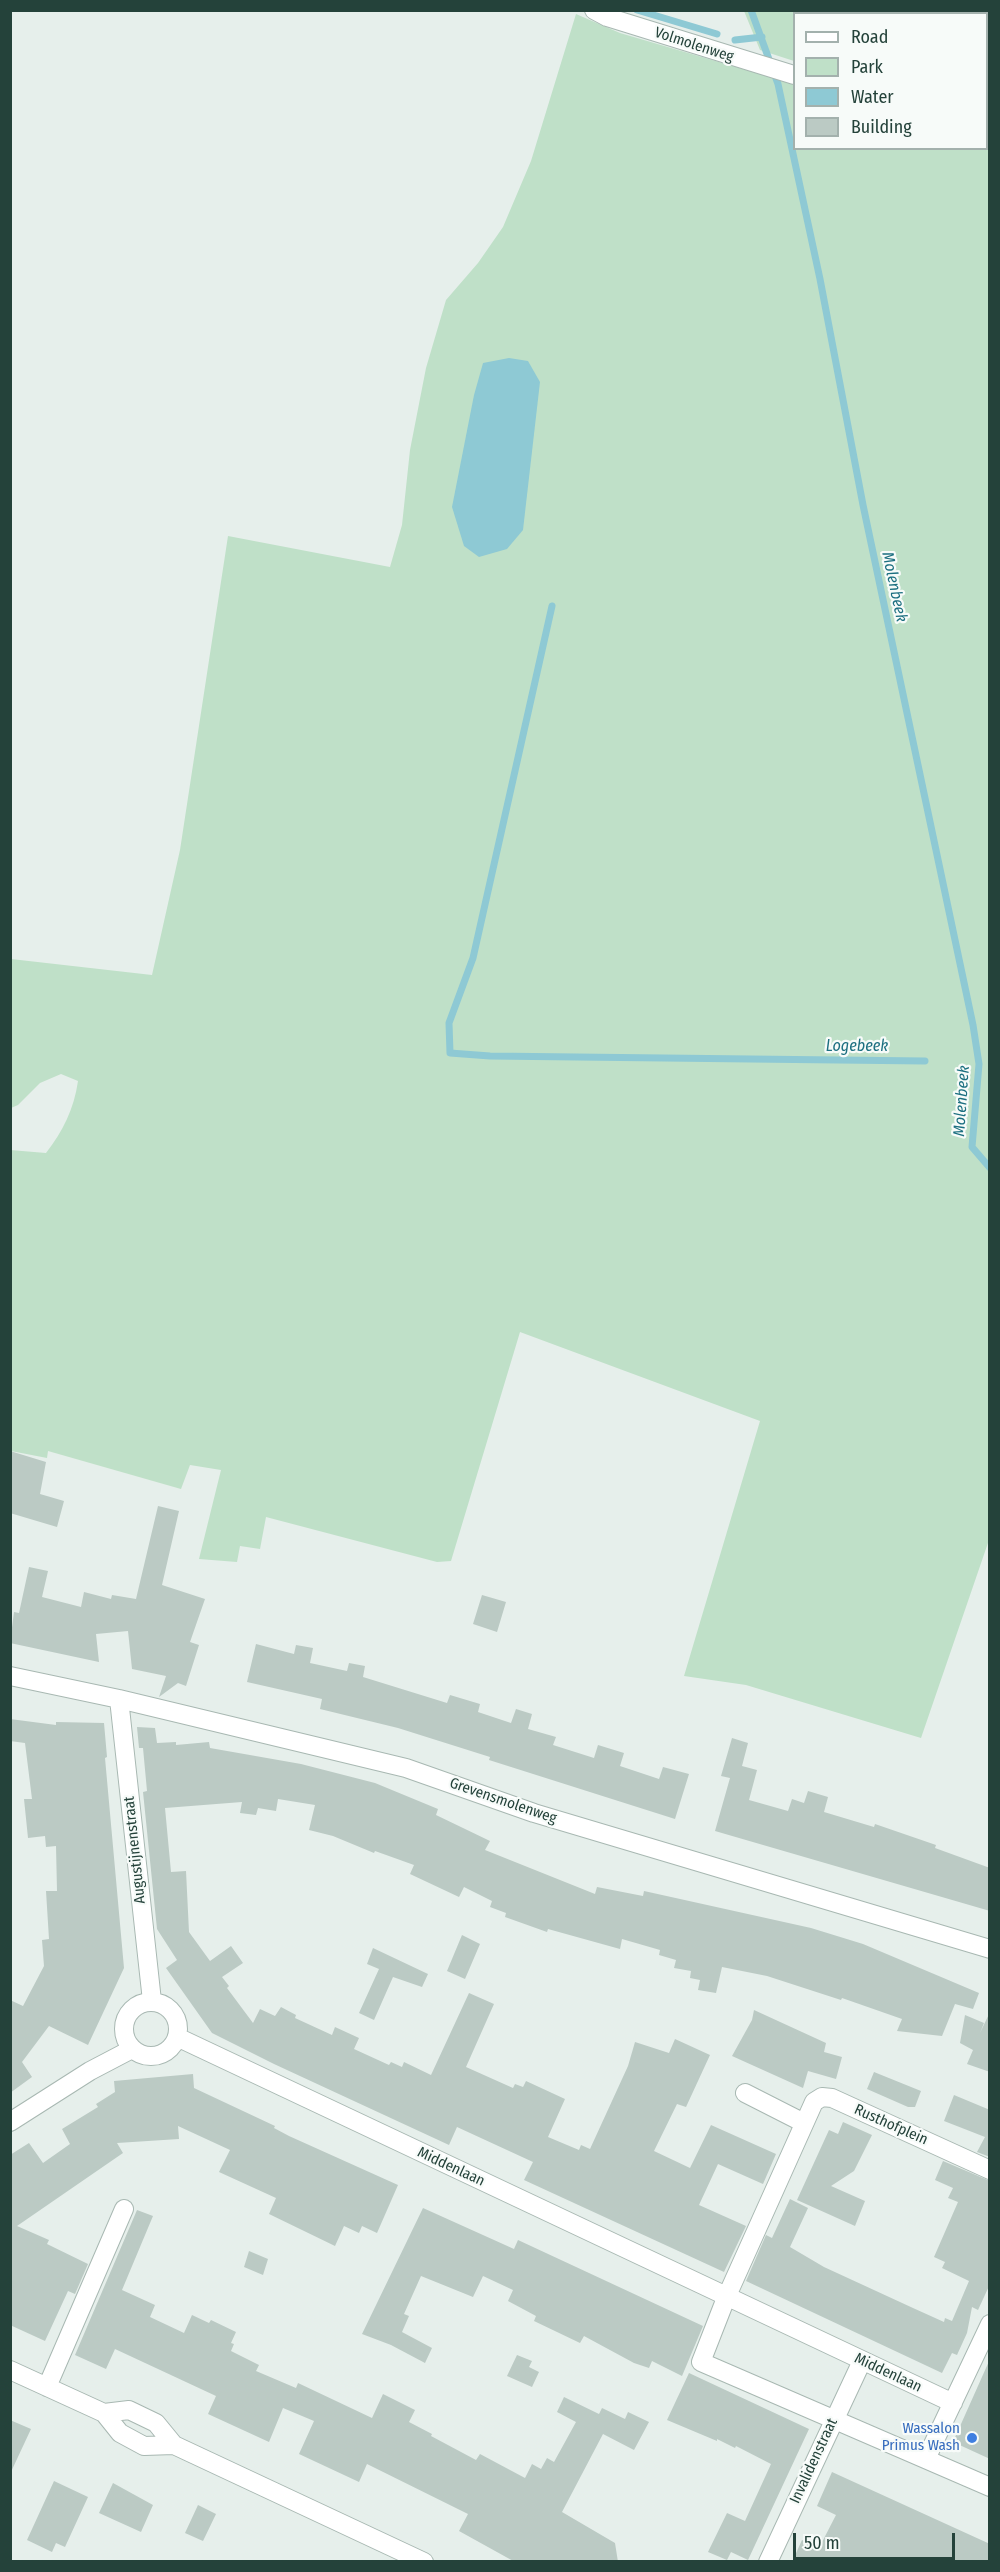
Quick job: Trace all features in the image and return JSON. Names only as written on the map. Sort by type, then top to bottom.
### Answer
[{"type":"street","name":"Volmolenweg","points":[[594,10],[607,17],[791,74]]},
{"type":"street","name":"Grevensmolenweg","points":[[10,1676],[119,1699],[406,1768],[545,1816],[990,1949]]},
{"type":"street","name":"Augustijnenstraat","points":[[119,1699],[152,2001]]},
{"type":"street","points":[[144,2002],[160,2003],[174,2015],[177,2023],[177,2037],[168,2050],[158,2055],[146,2056],[132,2049],[124,2036],[126,2018],[132,2008],[144,2002]]},
{"type":"street","name":"Middenlaan","points":[[177,2037],[726,2298],[953,2403]]},
{"type":"street","points":[[10,2122],[90,2071],[132,2049]]},
{"type":"street","points":[[745,2093],[804,2123]]},
{"type":"street","name":"Rusthofplein","points":[[726,2298],[814,2102],[822,2097],[832,2098],[990,2170]]},
{"type":"street","points":[[47,2387],[124,2209]]},
{"type":"street","points":[[726,2298],[701,2362],[990,2487]]},
{"type":"street","points":[[926,2459],[987,2336]]},
{"type":"street","name":"Invalidenstraat","points":[[768,2562],[862,2361]]},
{"type":"street","points":[[10,2370],[104,2413],[120,2433],[144,2446],[174,2445]]},
{"type":"street","points":[[104,2413],[129,2410],[156,2423],[174,2445],[424,2562]]},
{"type":"green space","points":[[744,11],[989,11],[989,107],[988,12],[793,12],[793,61],[760,50]]},
{"type":"green space","points":[[576,14],[620,33],[793,84],[793,150],[988,150],[989,125],[990,1537],[921,1738],[746,1685],[684,1676],[760,1421],[520,1332],[451,1561],[437,1562],[266,1517],[260,1549],[240,1546],[237,1562],[199,1559],[221,1470],[190,1465],[181,1489],[48,1451],[47,1458],[11,1451],[10,1150],[46,1153],[67,1119],[78,1081],[61,1074],[40,1083],[18,1105],[11,1108],[11,959],[152,975],[180,850],[228,536],[390,567],[402,525],[410,450],[426,368],[446,300],[478,263],[503,227],[531,161]]},
{"type":"water","points":[[509,358],[528,361],[540,382],[523,530],[507,549],[479,557],[464,546],[452,507],[474,395],[483,363]]},
{"type":"building","points":[[10,1451],[46,1462],[40,1494],[64,1501],[57,1527],[10,1513]]},
{"type":"building","points":[[158,1506],[179,1511],[162,1585],[205,1599],[190,1642],[199,1645],[186,1686],[178,1683],[159,1697],[166,1676],[132,1669],[128,1631],[96,1634],[99,1662],[10,1643],[14,1612],[19,1613],[29,1567],[48,1571],[42,1597],[81,1607],[84,1592],[111,1599],[112,1595],[136,1599]]},
{"type":"building","points":[[482,1595],[506,1602],[497,1632],[473,1624]]},
{"type":"building","points":[[256,1644],[294,1654],[296,1645],[313,1648],[310,1663],[347,1671],[349,1663],[365,1666],[363,1677],[447,1703],[450,1695],[480,1704],[478,1712],[511,1723],[516,1709],[532,1714],[528,1729],[556,1737],[553,1745],[594,1758],[598,1745],[624,1753],[620,1766],[659,1779],[663,1767],[689,1774],[675,1819],[489,1760],[490,1757],[398,1728],[320,1709],[322,1699],[247,1682]]},
{"type":"building","points":[[10,1719],[56,1725],[56,1722],[104,1723],[107,1757],[105,1758],[124,1968],[88,2045],[49,2026],[22,2062],[32,2077],[10,2093],[10,2000],[23,2006],[44,1966],[42,1940],[49,1939],[46,1891],[57,1891],[56,1846],[46,1847],[45,1836],[28,1838],[24,1799],[32,1799],[25,1743],[10,1741]]},
{"type":"building","points":[[137,1727],[155,1728],[157,1743],[176,1742],[176,1745],[209,1742],[210,1748],[301,1764],[375,1783],[438,1809],[436,1815],[490,1841],[485,1850],[595,1894],[597,1887],[643,1896],[644,1891],[811,1928],[863,1944],[979,1993],[973,2009],[955,2004],[942,2036],[897,2031],[902,2019],[767,1976],[722,1967],[716,1993],[698,1990],[700,1980],[690,1978],[691,1971],[674,1968],[676,1960],[659,1955],[660,1950],[622,1939],[620,1949],[548,1929],[547,1932],[505,1917],[506,1913],[490,1907],[492,1901],[464,1887],[459,1897],[410,1874],[414,1865],[375,1851],[374,1853],[333,1836],[309,1830],[315,1805],[278,1799],[276,1811],[258,1808],[256,1815],[240,1813],[242,1802],[165,1808],[171,1872],[186,1871],[189,1932],[210,1961],[231,1946],[243,1963],[222,1977],[229,1986],[227,1988],[253,2023],[260,2009],[275,2016],[281,2007],[296,2015],[295,2018],[332,2035],[335,2027],[359,2038],[354,2049],[389,2065],[391,2062],[402,2067],[404,2062],[431,2075],[469,1993],[494,2004],[466,2067],[513,2088],[515,2084],[523,2087],[526,2081],[565,2099],[548,2137],[579,2150],[581,2145],[590,2149],[628,2066],[635,2042],[669,2053],[675,2039],[710,2055],[686,2107],[677,2104],[654,2151],[690,2168],[711,2125],[776,2154],[763,2184],[718,2164],[699,2205],[746,2226],[724,2272],[524,2180],[533,2162],[457,2127],[449,2145],[212,2033],[166,1968],[177,1960],[157,1929],[143,1792],[147,1791],[143,1748],[139,1748]]},
{"type":"building","points":[[732,1738],[748,1743],[742,1766],[757,1770],[749,1800],[788,1811],[792,1799],[804,1803],[808,1791],[828,1797],[824,1812],[874,1827],[875,1824],[936,1845],[935,1848],[990,1868],[990,1911],[715,1831],[730,1778],[721,1776]]},
{"type":"building","points":[[462,1935],[480,1944],[465,1979],[447,1971]]},
{"type":"building","points":[[373,1948],[428,1974],[422,1987],[393,1977],[374,2020],[359,2013],[379,1969],[367,1964]]},
{"type":"building","points":[[754,2010],[826,2043],[824,2052],[842,2057],[836,2079],[808,2071],[803,2088],[732,2056],[752,2020]]},
{"type":"building","points":[[990,2012],[990,2072],[967,2064],[973,2050],[960,2043],[965,2015],[984,2023],[980,2033]]},
{"type":"building","points":[[874,2072],[921,2091],[915,2107],[908,2107],[867,2089]]},
{"type":"building","points":[[193,2074],[194,2088],[275,2126],[274,2128],[289,2136],[398,2185],[377,2233],[362,2226],[359,2233],[344,2226],[335,2246],[269,2214],[276,2198],[219,2172],[230,2150],[178,2126],[179,2139],[117,2143],[123,2153],[17,2226],[49,2240],[47,2244],[88,2264],[75,2294],[68,2291],[45,2341],[10,2325],[10,2155],[29,2143],[43,2163],[70,2144],[62,2129],[98,2107],[96,2104],[115,2092],[114,2081]]},
{"type":"building","points":[[954,2095],[990,2110],[990,2157],[977,2152],[985,2137],[944,2121]]},
{"type":"building","points":[[843,2122],[872,2135],[854,2171],[831,2186],[865,2201],[855,2226],[797,2200],[829,2130],[838,2134]]},
{"type":"building","points":[[943,2161],[990,2181],[990,2284],[978,2310],[972,2307],[967,2333],[957,2355],[952,2353],[942,2373],[746,2281],[766,2235],[772,2238],[790,2199],[808,2208],[790,2247],[824,2267],[913,2308],[944,2322],[945,2318],[952,2321],[969,2281],[942,2268],[945,2262],[934,2257],[958,2202],[948,2198],[953,2188],[935,2180]]},
{"type":"building","points":[[423,2208],[514,2249],[518,2240],[703,2326],[682,2376],[652,2361],[649,2368],[634,2363],[584,2336],[580,2343],[534,2321],[536,2316],[508,2301],[513,2290],[483,2276],[473,2297],[421,2276],[404,2314],[409,2316],[402,2332],[432,2348],[425,2363],[391,2345],[362,2334]]},
{"type":"building","points":[[137,2210],[153,2216],[122,2290],[155,2305],[150,2317],[184,2333],[192,2315],[209,2323],[211,2320],[236,2332],[231,2343],[234,2344],[231,2351],[259,2365],[256,2371],[296,2388],[298,2383],[372,2418],[383,2394],[415,2410],[409,2422],[432,2434],[431,2436],[476,2460],[480,2454],[525,2478],[532,2464],[541,2469],[547,2458],[554,2462],[576,2422],[557,2412],[564,2397],[599,2414],[602,2408],[625,2419],[628,2412],[649,2422],[634,2450],[603,2434],[562,2512],[615,2543],[618,2562],[515,2562],[459,2531],[468,2514],[367,2464],[359,2482],[299,2454],[314,2421],[283,2408],[269,2442],[208,2414],[216,2396],[115,2349],[106,2369],[75,2355]]},
{"type":"building","points":[[249,2251],[268,2259],[263,2275],[244,2267]]},
{"type":"building","points":[[517,2355],[532,2361],[529,2367],[539,2372],[532,2387],[507,2376]]},
{"type":"building","points":[[990,2359],[990,2459],[953,2442]]},
{"type":"building","points":[[689,2373],[809,2429],[748,2560],[731,2552],[727,2560],[708,2552],[727,2513],[745,2521],[771,2464],[736,2446],[735,2448],[667,2420]]},
{"type":"building","points":[[10,2420],[31,2429],[10,2474]]},
{"type":"building","points":[[832,2472],[990,2544],[990,2562],[792,2562],[802,2540],[819,2548],[836,2515],[817,2506]]},
{"type":"building","points":[[54,2481],[88,2497],[65,2547],[56,2543],[52,2552],[27,2540]]},
{"type":"building","points":[[113,2483],[153,2505],[141,2532],[99,2513]]},
{"type":"building","points":[[198,2505],[216,2514],[203,2541],[185,2533]]},
{"type":"waterway","points":[[637,10],[717,34]]},
{"type":"waterway","name":"Molenbeek","points":[[751,10],[778,84],[820,279],[863,505],[973,1025],[979,1064],[972,1147],[990,1168]]},
{"type":"waterway","points":[[735,40],[762,37]]},
{"type":"waterway","name":"Logebeek","points":[[552,606],[473,958],[449,1023],[450,1053],[490,1056],[925,1061]]},
{"type":"place","name":"Wassalon Primus Wash","points":[[972,2438]]}]
